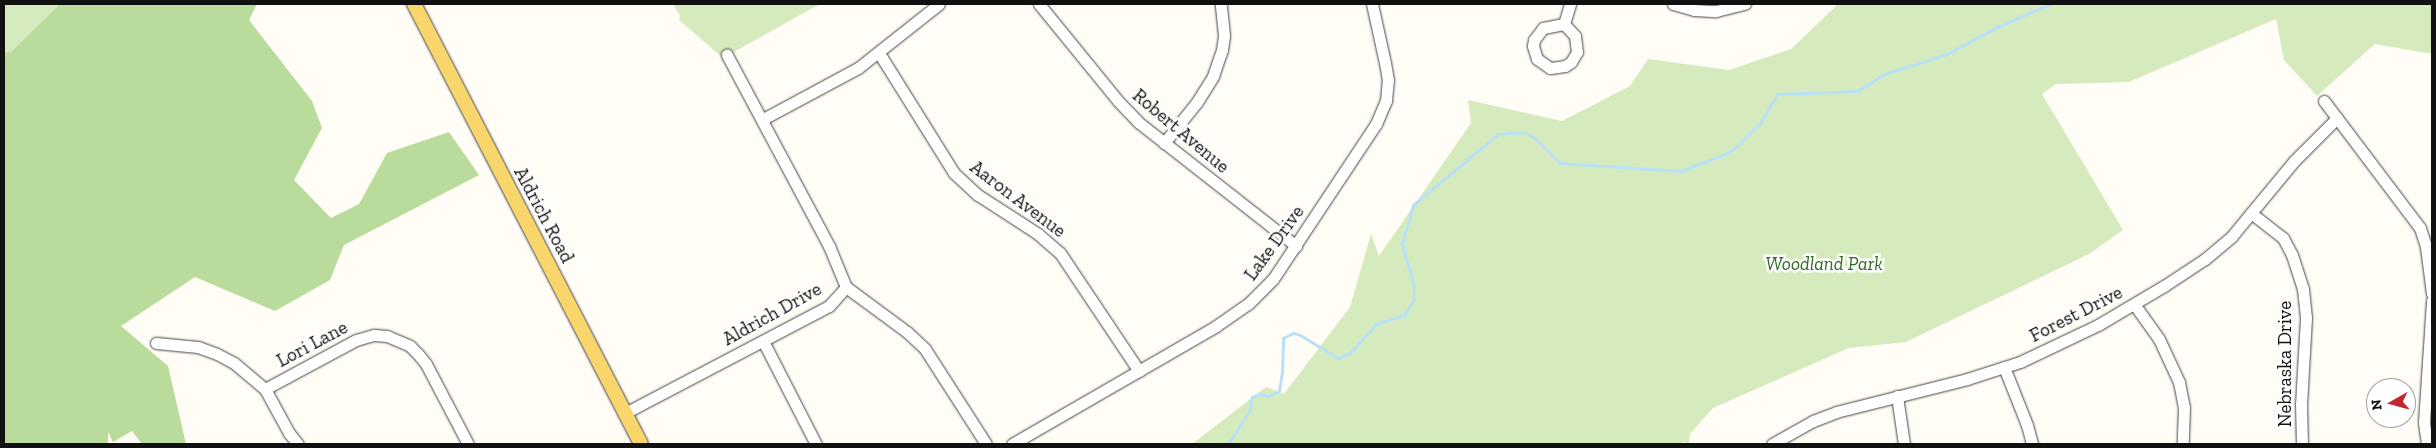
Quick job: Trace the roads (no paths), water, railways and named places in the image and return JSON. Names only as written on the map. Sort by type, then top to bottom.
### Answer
[{"type":"main road","name":"Aldrich Road","points":[[414,4],[641,444]]},
{"type":"street","points":[[763,119],[858,68],[939,4]]},
{"type":"street","name":"Robert Avenue","points":[[1039,4],[1118,101],[1164,143],[1296,246]]},
{"type":"street","points":[[1164,143],[1197,102],[1216,71],[1224,35],[1221,4]]},
{"type":"street","name":"Lake Drive","points":[[1012,444],[1216,326],[1248,304],[1273,279],[1376,124],[1386,101],[1388,80],[1372,4]]},
{"type":"street","points":[[1564,24],[1570,4]]},
{"type":"street","points":[[1673,4],[1694,10],[1716,11],[1745,4]]},
{"type":"street","name":"Aaron Avenue","points":[[879,53],[954,173],[978,195],[1038,234],[1060,253],[1139,371]]},
{"type":"street","name":"Aldrich Drive","points":[[625,413],[829,306],[846,287],[829,246],[763,119],[727,55]]},
{"type":"street","points":[[2324,101],[2420,228],[2426,247],[2432,294]]},
{"type":"street","name":"Forest Drive","points":[[1772,444],[1813,420],[1836,412],[1967,379],[2004,367],[2055,346],[2134,304],[2205,259],[2232,236],[2294,161],[2337,118]]},
{"type":"street","name":"Nebraska Drive","points":[[2251,213],[2283,238],[2292,255],[2303,289],[2306,318],[2300,404],[2302,444]]},
{"type":"street","points":[[846,287],[907,332],[925,349],[986,444]]},
{"type":"street","points":[[2427,444],[2424,422],[2432,300]]},
{"type":"street","points":[[2134,304],[2159,339],[2179,382],[2184,407],[2183,444]]},
{"type":"street","name":"Lori Lane","points":[[265,389],[356,340],[374,335],[387,336],[410,346],[426,364],[468,444]]},
{"type":"street","points":[[762,341],[816,444]]},
{"type":"street","points":[[156,343],[181,344],[217,354],[234,363],[265,389],[289,433],[298,444]]},
{"type":"street","points":[[2004,367],[2027,425],[2032,444]]},
{"type":"street","points":[[1897,396],[1904,444]]},
{"type":"waterway","points":[[1228,444],[1249,412],[1252,397],[1259,394],[1269,396],[1279,391],[1282,372],[1283,338],[1293,333],[1300,335],[1338,358],[1350,353],[1376,324],[1404,315],[1414,299],[1414,287],[1402,244],[1413,205],[1498,134],[1525,132],[1535,138],[1560,163],[1681,171],[1727,153],[1737,146],[1761,122],[1777,94],[1858,91],[1884,74],[1947,54],[1997,27],[2050,4]]},
{"type":"park label","name":"Woodland Park","points":[[1824,264]]}]
